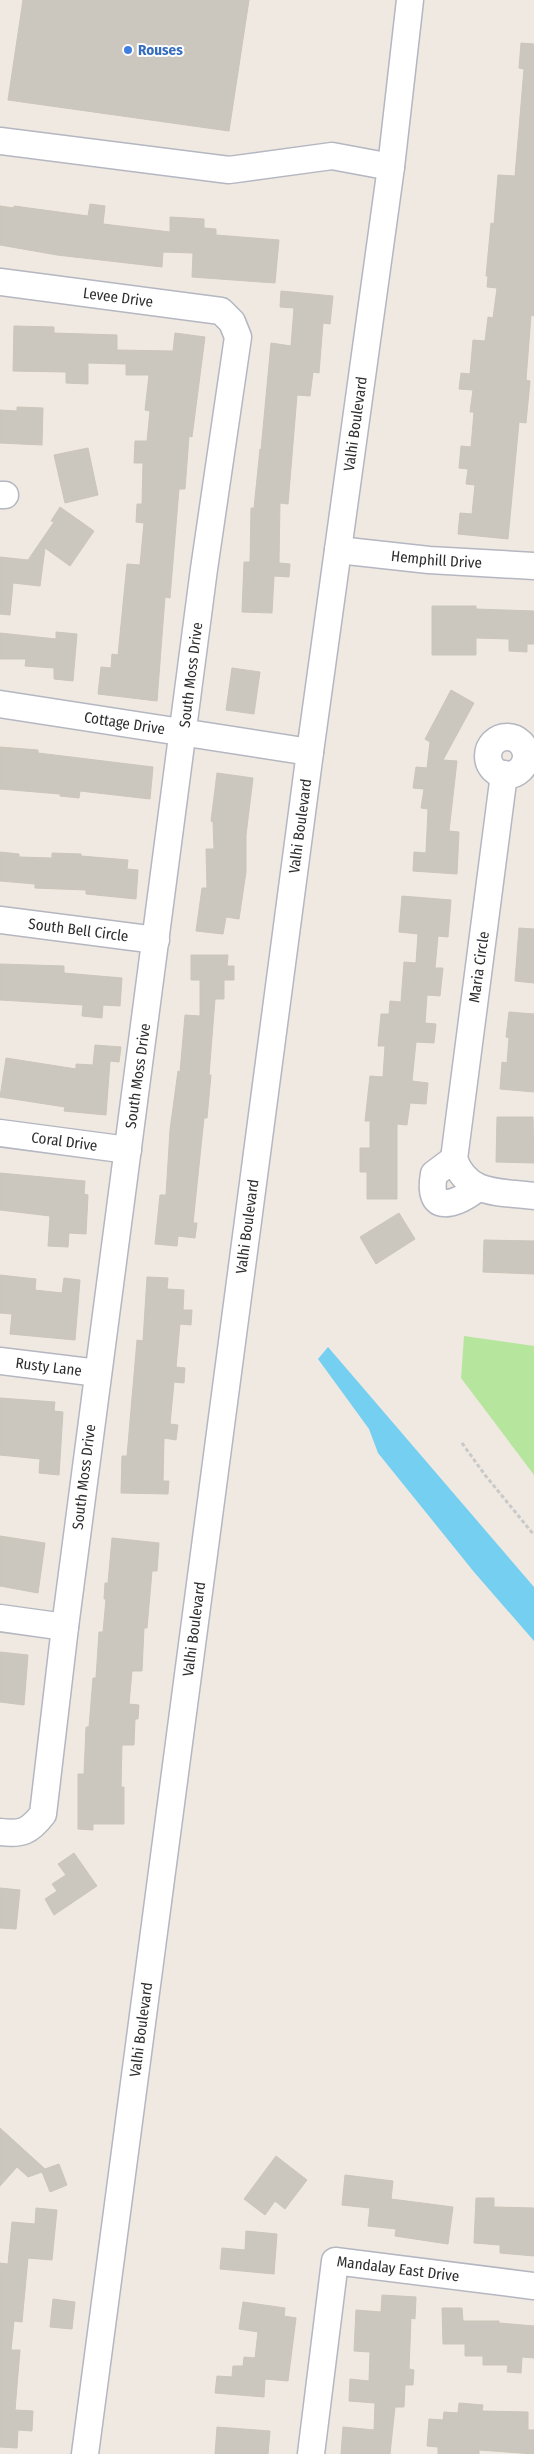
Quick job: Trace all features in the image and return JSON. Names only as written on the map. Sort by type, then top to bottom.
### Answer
[{"type":"street","name":"Valhi Boulevard","points":[[86,2454],[310,752],[391,167],[410,0]]},
{"type":"street","points":[[0,141],[229,170],[332,156],[391,167]]},
{"type":"street","name":"Levee Drive","points":[[0,282],[220,311],[232,322]]},
{"type":"street","name":"South Moss Drive","points":[[0,1832],[12,1833],[32,1828],[43,1814],[65,1627],[204,569],[238,337],[232,322]]},
{"type":"street","name":"Hemphill Drive","points":[[338,550],[429,560],[534,563]]},
{"type":"street","name":"Cottage Drive","points":[[0,704],[310,752]]},
{"type":"street","name":"Maria Circle","points":[[454,1159],[504,774]]},
{"type":"street","name":"South Bell Circle","points":[[0,920],[156,940]]},
{"type":"street","name":"Coral Drive","points":[[0,1133],[128,1150]]},
{"type":"street","points":[[478,1188],[464,1199],[452,1204],[443,1203],[435,1198],[431,1187],[434,1174],[454,1159],[459,1173],[478,1188],[534,1196]]},
{"type":"street","name":"Rusty Lane","points":[[0,1361],[98,1373]]},
{"type":"street","points":[[0,1618],[65,1627]]},
{"type":"street","name":"Mandalay East Drive","points":[[311,2454],[335,2261],[534,2286]]},
{"type":"path","points":[[462,1443],[485,1475],[534,1535]]},
{"type":"green space","points":[[464,1336],[534,1346],[534,1475],[461,1378]]},
{"type":"water","points":[[328,1347],[534,1587],[534,1641],[474,1572],[378,1453],[369,1429],[318,1359]]},
{"type":"building","name":"Rouses","points":[[23,0],[249,0],[229,131],[8,100]]},
{"type":"building","points":[[521,43],[534,44],[534,316],[531,315],[526,380],[530,381],[526,423],[519,422],[508,539],[458,534],[460,513],[472,514],[475,485],[466,484],[468,469],[459,468],[461,446],[471,447],[474,412],[470,412],[473,390],[459,389],[461,373],[470,374],[473,340],[485,341],[488,317],[493,318],[497,288],[487,287],[488,276],[486,276],[491,223],[494,224],[498,175],[515,176],[524,69],[519,68]]},
{"type":"building","points":[[90,204],[105,206],[103,224],[170,232],[170,217],[204,219],[204,228],[216,229],[216,235],[279,240],[275,283],[192,277],[193,253],[163,252],[162,267],[57,255],[0,245],[0,206],[14,208],[14,206],[88,216]]},
{"type":"building","points":[[281,291],[333,296],[330,324],[323,323],[319,373],[313,372],[310,396],[297,395],[288,504],[280,503],[279,563],[290,564],[289,577],[274,576],[272,613],[242,612],[244,562],[250,562],[251,508],[254,508],[271,343],[291,346],[294,308],[280,307]]},
{"type":"building","points":[[14,326],[54,327],[54,333],[117,335],[117,350],[173,351],[175,333],[205,337],[192,437],[189,436],[185,489],[179,489],[170,598],[165,597],[157,701],[98,694],[101,667],[111,668],[112,654],[118,655],[127,564],[140,565],[144,523],[136,522],[137,504],[142,504],[143,463],[134,463],[135,441],[147,441],[150,411],[145,410],[149,375],[126,375],[126,364],[88,363],[88,384],[66,383],[66,372],[13,371]]},
{"type":"building","points":[[17,407],[43,408],[42,445],[0,443],[0,410],[17,411]]},
{"type":"building","points":[[88,448],[98,495],[65,503],[54,455]]},
{"type":"building","points":[[60,507],[94,531],[70,566],[45,548],[40,586],[13,583],[10,615],[0,614],[0,557],[28,560],[54,522],[51,521]]},
{"type":"building","points":[[432,606],[476,606],[476,609],[534,611],[534,644],[527,644],[527,652],[509,651],[509,639],[476,638],[476,655],[432,655]]},
{"type":"building","points":[[56,632],[77,634],[73,681],[54,679],[54,668],[25,666],[26,659],[0,659],[0,633],[56,639]]},
{"type":"building","points":[[232,668],[260,672],[254,714],[226,710]]},
{"type":"building","points":[[451,690],[474,703],[443,760],[457,761],[449,831],[459,832],[457,874],[413,871],[414,852],[426,853],[428,809],[421,808],[424,789],[413,788],[416,767],[427,768],[430,742],[425,739]]},
{"type":"building","points":[[0,747],[38,750],[38,753],[153,767],[150,799],[80,791],[79,798],[60,796],[60,794],[0,789]]},
{"type":"building","points":[[217,773],[253,778],[246,835],[246,872],[239,919],[226,917],[223,934],[196,931],[202,888],[207,888],[206,849],[214,849],[213,822],[211,821]]},
{"type":"building","points":[[0,852],[19,854],[19,857],[52,858],[52,853],[81,854],[81,856],[128,860],[127,869],[138,870],[136,899],[86,894],[86,890],[35,888],[35,884],[0,881]]},
{"type":"building","points":[[402,896],[451,900],[448,937],[438,936],[435,968],[443,968],[440,996],[427,995],[425,1023],[436,1024],[434,1043],[416,1042],[412,1081],[428,1083],[426,1104],[410,1103],[407,1125],[397,1124],[397,1199],[367,1199],[367,1172],[360,1172],[360,1148],[370,1148],[370,1121],[365,1121],[370,1076],[383,1077],[385,1046],[378,1046],[381,1014],[389,1014],[390,1001],[401,1002],[404,962],[416,963],[418,934],[399,932]]},
{"type":"building","points":[[519,928],[534,929],[534,983],[515,981]]},
{"type":"building","points":[[191,955],[228,955],[227,966],[234,966],[234,980],[224,980],[224,999],[215,999],[207,1118],[204,1118],[193,1223],[197,1223],[195,1238],[178,1236],[177,1246],[155,1244],[160,1195],[166,1195],[170,1130],[178,1071],[180,1072],[185,1015],[200,1016],[200,980],[191,980]]},
{"type":"building","points":[[0,964],[64,966],[64,973],[122,978],[120,1006],[103,1005],[102,1018],[82,1016],[83,1005],[0,1000]]},
{"type":"building","points":[[509,1012],[534,1014],[534,1092],[500,1089],[502,1062],[507,1063],[509,1038],[506,1037]]},
{"type":"building","points":[[95,1045],[121,1047],[119,1062],[110,1061],[106,1115],[64,1111],[65,1107],[0,1097],[6,1058],[76,1069],[76,1064],[93,1065]]},
{"type":"building","points":[[497,1117],[533,1117],[534,1163],[496,1162]]},
{"type":"building","points":[[0,1173],[85,1181],[84,1194],[88,1195],[86,1234],[69,1233],[68,1247],[48,1246],[50,1216],[0,1210]]},
{"type":"building","points":[[399,1213],[415,1239],[376,1264],[360,1237]]},
{"type":"building","points":[[484,1240],[534,1241],[534,1274],[483,1272]]},
{"type":"building","points":[[0,1275],[36,1279],[35,1290],[62,1293],[64,1278],[80,1280],[75,1340],[10,1334],[12,1314],[0,1313]]},
{"type":"building","points":[[147,1277],[168,1278],[167,1289],[184,1290],[183,1310],[192,1310],[191,1325],[180,1324],[176,1367],[185,1368],[184,1383],[174,1382],[170,1424],[178,1425],[176,1440],[164,1438],[163,1481],[169,1481],[168,1494],[121,1493],[122,1456],[127,1456],[137,1340],[143,1341]]},
{"type":"building","points":[[0,1398],[55,1402],[54,1411],[63,1412],[59,1475],[39,1473],[40,1459],[0,1455]]},
{"type":"building","points":[[0,1536],[45,1543],[38,1593],[0,1586]]},
{"type":"building","points":[[112,1538],[159,1543],[157,1571],[152,1571],[147,1628],[144,1628],[142,1671],[132,1671],[129,1704],[139,1705],[138,1719],[135,1719],[134,1745],[122,1745],[121,1787],[124,1787],[124,1824],[93,1824],[93,1830],[78,1829],[78,1774],[84,1774],[86,1727],[89,1727],[93,1678],[96,1678],[99,1632],[103,1632],[106,1599],[104,1599],[105,1583],[108,1583]]},
{"type":"building","points":[[0,1652],[28,1655],[24,1705],[0,1702]]},
{"type":"building","points":[[74,1853],[97,1886],[54,1915],[45,1899],[57,1891],[52,1884],[66,1875],[58,1864]]},
{"type":"building","points":[[0,1888],[20,1890],[16,1929],[0,1928]]},
{"type":"building","points":[[0,2128],[45,2169],[59,2164],[67,2185],[50,2192],[42,2172],[28,2177],[17,2167],[0,2186]]},
{"type":"building","points":[[276,2156],[307,2180],[285,2209],[275,2201],[265,2215],[244,2199]]},
{"type":"building","points":[[345,2175],[393,2181],[391,2199],[453,2207],[448,2244],[395,2236],[396,2229],[368,2226],[370,2208],[342,2205]]},
{"type":"building","points":[[476,2198],[494,2198],[494,2207],[534,2208],[534,2256],[500,2253],[500,2245],[474,2243]]},
{"type":"building","points":[[36,2208],[57,2210],[52,2260],[28,2258],[22,2322],[14,2321],[11,2350],[20,2350],[15,2410],[33,2411],[32,2431],[18,2430],[17,2448],[0,2447],[0,2263],[8,2264],[12,2222],[35,2224]]},
{"type":"building","points":[[246,2231],[277,2234],[274,2274],[220,2269],[222,2248],[245,2250]]},
{"type":"building","points":[[382,2295],[416,2297],[415,2319],[411,2318],[409,2369],[414,2370],[413,2385],[405,2385],[404,2407],[395,2407],[390,2454],[341,2454],[343,2427],[374,2430],[375,2403],[349,2401],[350,2379],[369,2381],[370,2352],[354,2351],[356,2310],[381,2312]]},
{"type":"building","points":[[53,2299],[75,2302],[72,2329],[50,2327]]},
{"type":"building","points":[[243,2302],[285,2308],[284,2316],[296,2318],[288,2381],[265,2379],[264,2397],[215,2393],[217,2376],[232,2377],[233,2366],[243,2366],[244,2357],[255,2358],[258,2332],[239,2329]]},
{"type":"building","points":[[442,2308],[462,2308],[463,2321],[499,2321],[499,2323],[534,2326],[534,2358],[522,2357],[521,2373],[507,2372],[508,2365],[483,2365],[483,2356],[465,2356],[465,2344],[443,2344]]},
{"type":"building","points":[[459,2403],[483,2405],[482,2411],[528,2412],[528,2430],[534,2430],[534,2454],[479,2450],[479,2454],[438,2454],[438,2447],[427,2446],[429,2419],[443,2420],[444,2412],[458,2413]]},
{"type":"building","points":[[217,2427],[270,2431],[268,2454],[215,2454]]},
{"type":"place","name":"Rouses","points":[[128,50]]}]
